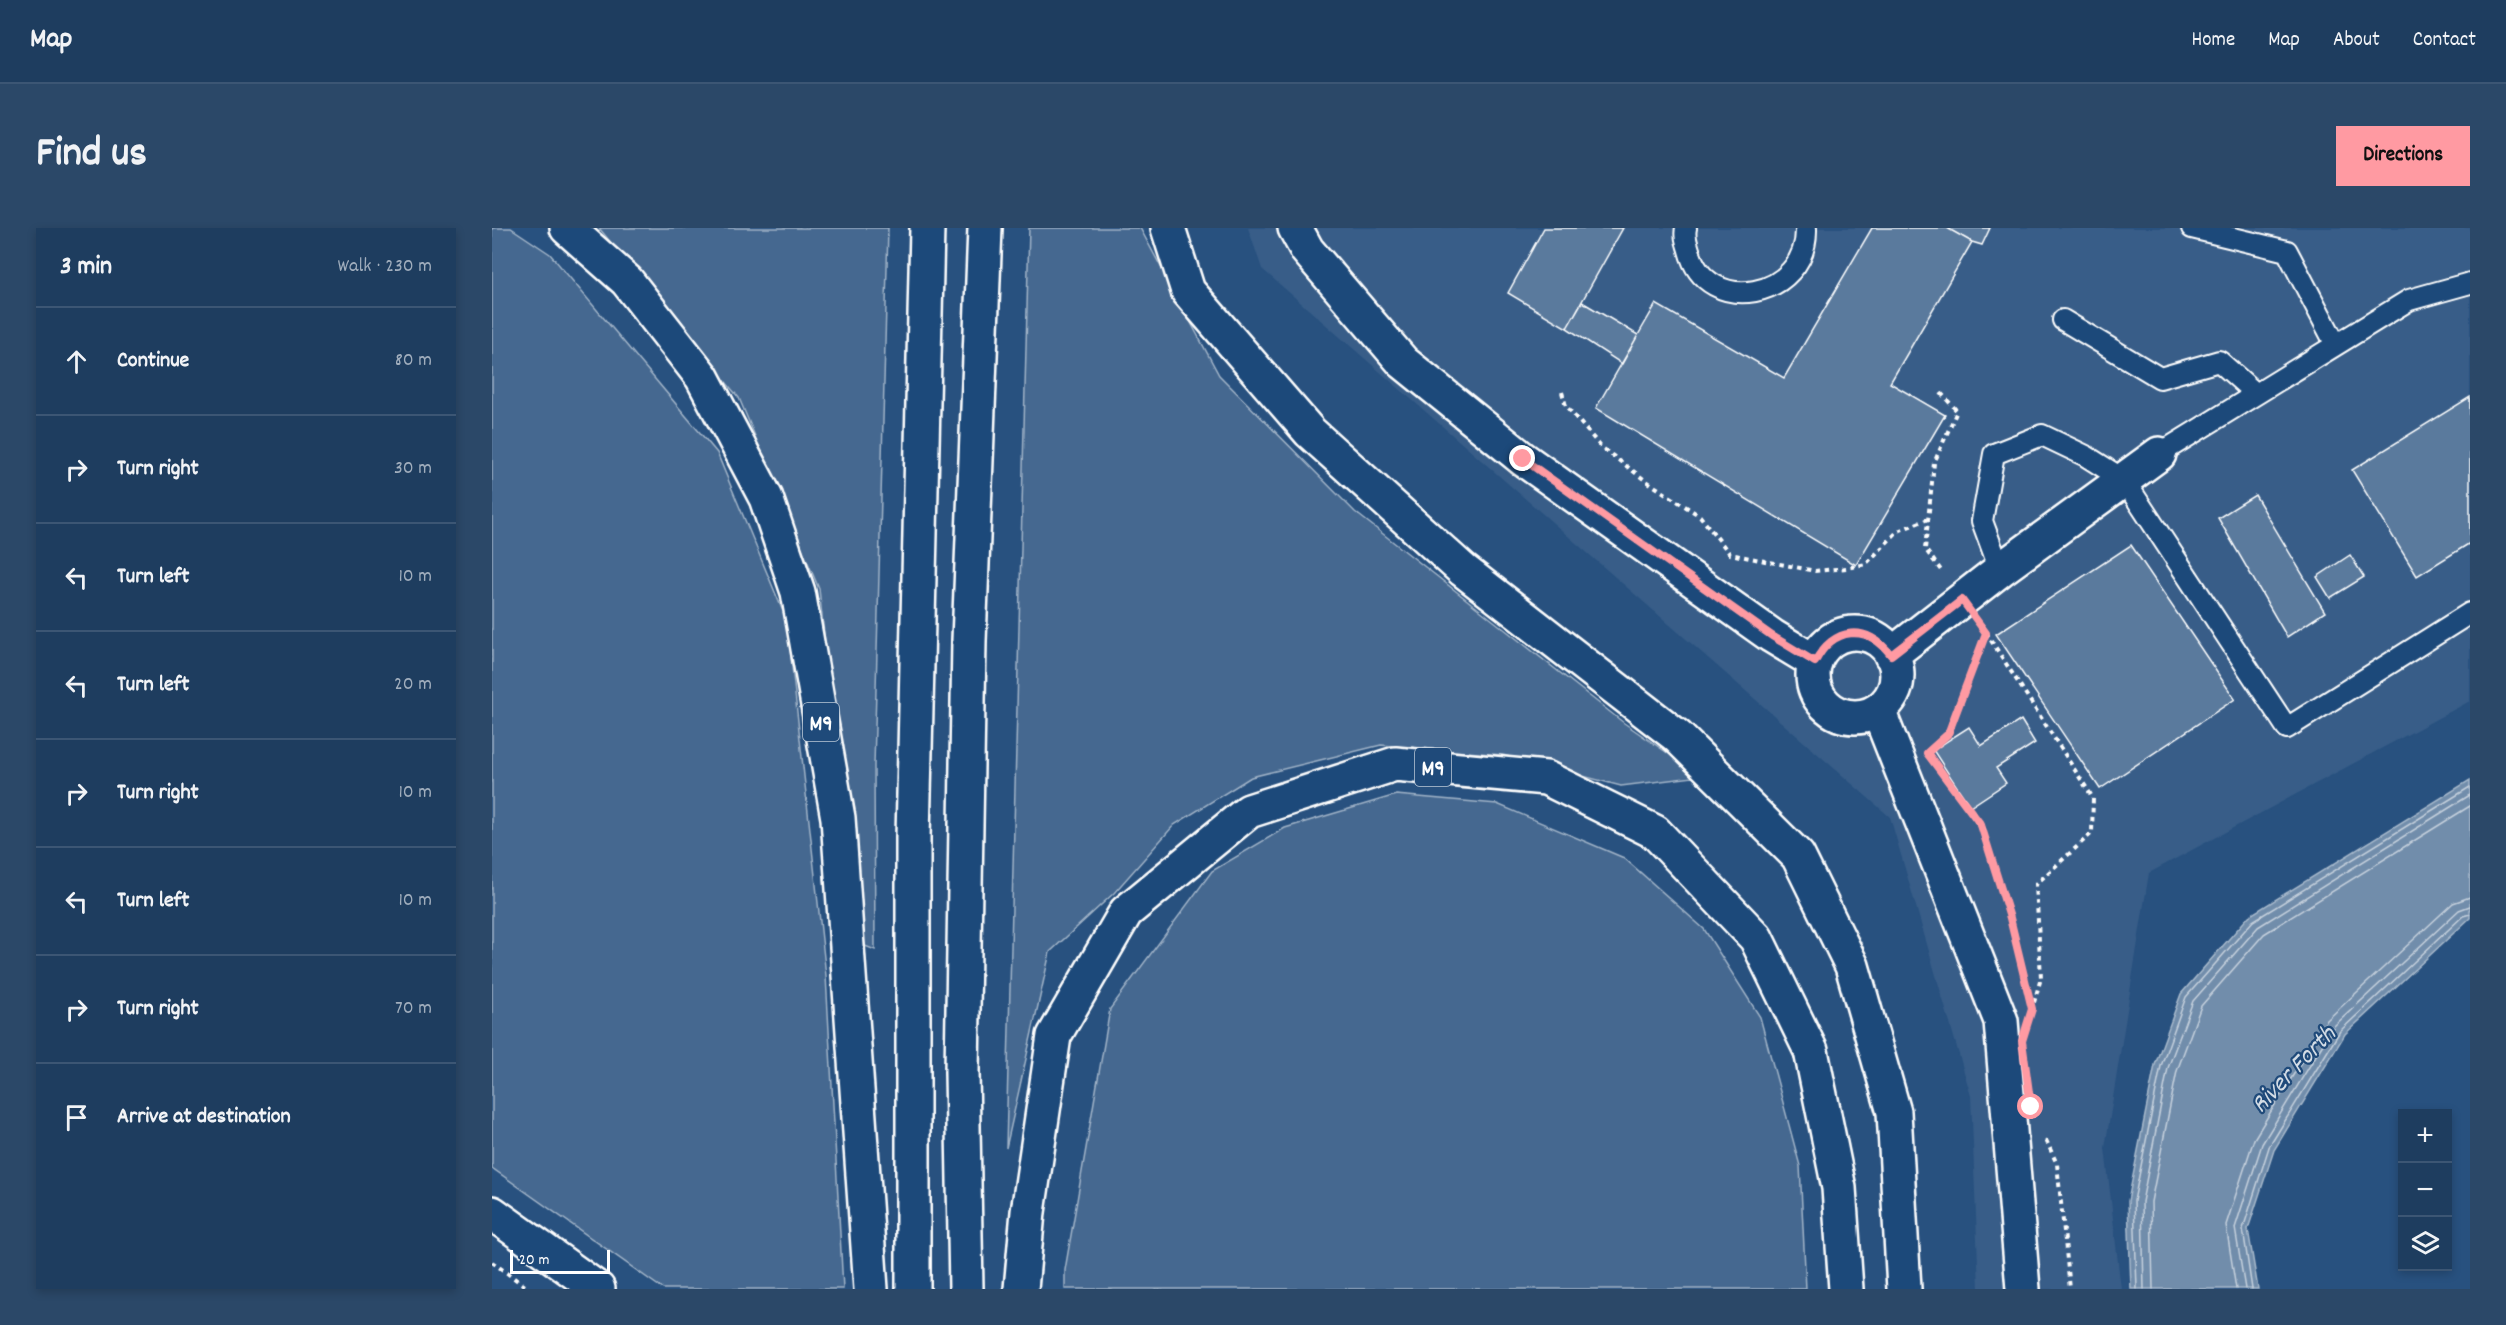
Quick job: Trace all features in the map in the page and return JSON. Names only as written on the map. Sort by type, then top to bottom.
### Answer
[{"type":"main road","name":"M9","points":[[567,228],[627,281],[702,377],[766,498],[798,592],[838,818],[871,1289]]},
{"type":"main road","points":[[913,1289],[913,838],[927,228]]},
{"type":"main road","points":[[966,1289],[962,1072],[968,677],[985,228]]},
{"type":"main road","points":[[1168,228],[1188,291],[1310,432],[1462,570],[1677,736],[1798,856],[1852,966],[1894,1112],[1904,1289]]},
{"type":"main road","points":[[1295,228],[1307,250],[1403,362],[1523,459],[1772,636],[1815,662]]},
{"type":"main road","points":[[1891,655],[2000,570],[2159,454]]},
{"type":"main road","points":[[1856,633],[1870,636],[1882,643],[1891,655],[1896,668],[1896,683],[1891,697],[1878,710],[1865,716],[1851,717],[1836,713],[1824,705],[1815,690],[1812,676],[1815,662],[1828,642],[1841,635],[1856,633]]},
{"type":"main road","points":[[1878,710],[2001,1021],[2023,1289]]},
{"type":"main road","name":"M9","points":[[1021,1289],[1028,1212],[1054,1036],[1126,912],[1250,811],[1395,764],[1546,778],[1655,832],[1756,938],[1811,1052],[1839,1188],[1846,1289]]},
{"type":"main road","points":[[492,1213],[598,1289]]},
{"type":"lane","points":[[1686,228],[1685,234],[1691,259],[1703,276],[1732,291],[1753,292],[1773,287],[1789,274],[1800,258],[1806,238],[1806,228]]},
{"type":"lane","points":[[2192,228],[2287,251],[2336,345]]},
{"type":"lane","points":[[2159,454],[2409,300],[2470,283]]},
{"type":"lane","points":[[2064,320],[2160,378],[2219,361],[2256,394]]},
{"type":"lane","points":[[2000,570],[1982,521],[1994,454],[2042,435],[2086,456],[2124,480],[2287,728],[2470,613]]},
{"type":"path","points":[[1562,392],[1566,406],[1601,447],[1645,480],[1700,516],[1730,554],[1815,571],[1847,568],[1866,564],[1898,531],[1928,519]]},
{"type":"path","points":[[1941,393],[1957,411],[1934,463],[1925,549],[1986,633],[2093,798],[2092,832],[2036,884],[2041,978],[2032,1009],[2010,918],[1981,825],[1927,753],[1948,734],[1986,633]]},
{"type":"path","points":[[2044,1136],[2057,1164],[2070,1289]]},
{"type":"path","points":[[492,1262],[529,1289]]},
{"type":"shaded area","points":[[492,228],[511,228],[550,254],[717,453],[787,621],[826,976],[843,1289],[663,1289],[492,1168]]},
{"type":"shaded area","points":[[599,228],[888,228],[874,766],[875,950],[865,946],[837,750],[819,589],[739,398]]},
{"type":"shaded area","points":[[1029,228],[1140,228],[1219,375],[1355,512],[1624,723],[1701,776],[1621,786],[1503,755],[1381,745],[1251,777],[1174,825],[1114,893],[1050,952],[1006,1148]]},
{"type":"shaded area","points":[[1248,228],[2470,228],[2470,701],[2149,873],[2105,1148],[2121,1289],[1979,1289],[1971,1096],[1890,817],[1262,269]]},
{"type":"shaded area","points":[[1396,795],[1497,804],[1624,858],[1704,929],[1760,1017],[1800,1166],[1806,1289],[1065,1289],[1065,1270],[1110,1009],[1212,871],[1285,828]]},
{"type":"water","name":"River Forth","points":[[2470,780],[2470,918],[2345,1034],[2274,1150],[2248,1229],[2258,1289],[2131,1289],[2128,1201],[2155,1065],[2181,994],[2249,916]]},
{"type":"building","points":[[1544,228],[1623,228],[1567,328],[1508,293]]},
{"type":"building","points":[[1872,228],[1947,228],[1972,242],[1890,383],[1945,415],[1856,565],[1596,408],[1656,304],[1784,378]]},
{"type":"building","points":[[1947,228],[1990,228],[1982,245]]},
{"type":"building","points":[[1582,302],[1638,335],[1622,364],[1567,328]]},
{"type":"building","points":[[2470,397],[2470,543],[2417,576],[2352,470]]},
{"type":"building","points":[[2255,495],[2325,612],[2287,637],[2218,518]]},
{"type":"building","points":[[2131,545],[2235,699],[2100,789],[1996,634]]},
{"type":"building","points":[[2350,555],[2364,577],[2330,598],[2317,577]]},
{"type":"building","points":[[2021,720],[2035,743],[1996,768],[2006,783],[1970,807],[1933,750],[1969,727],[1981,746]]},
{"type":"route","points":[[1523,459],[1772,636],[1815,662],[1828,642],[1841,635],[1856,633],[1870,636],[1882,643],[1891,655],[1962,600],[1986,633],[1948,734],[1927,753],[1981,825],[2010,918],[2032,1009],[2022,1041],[2031,1107]]}]
